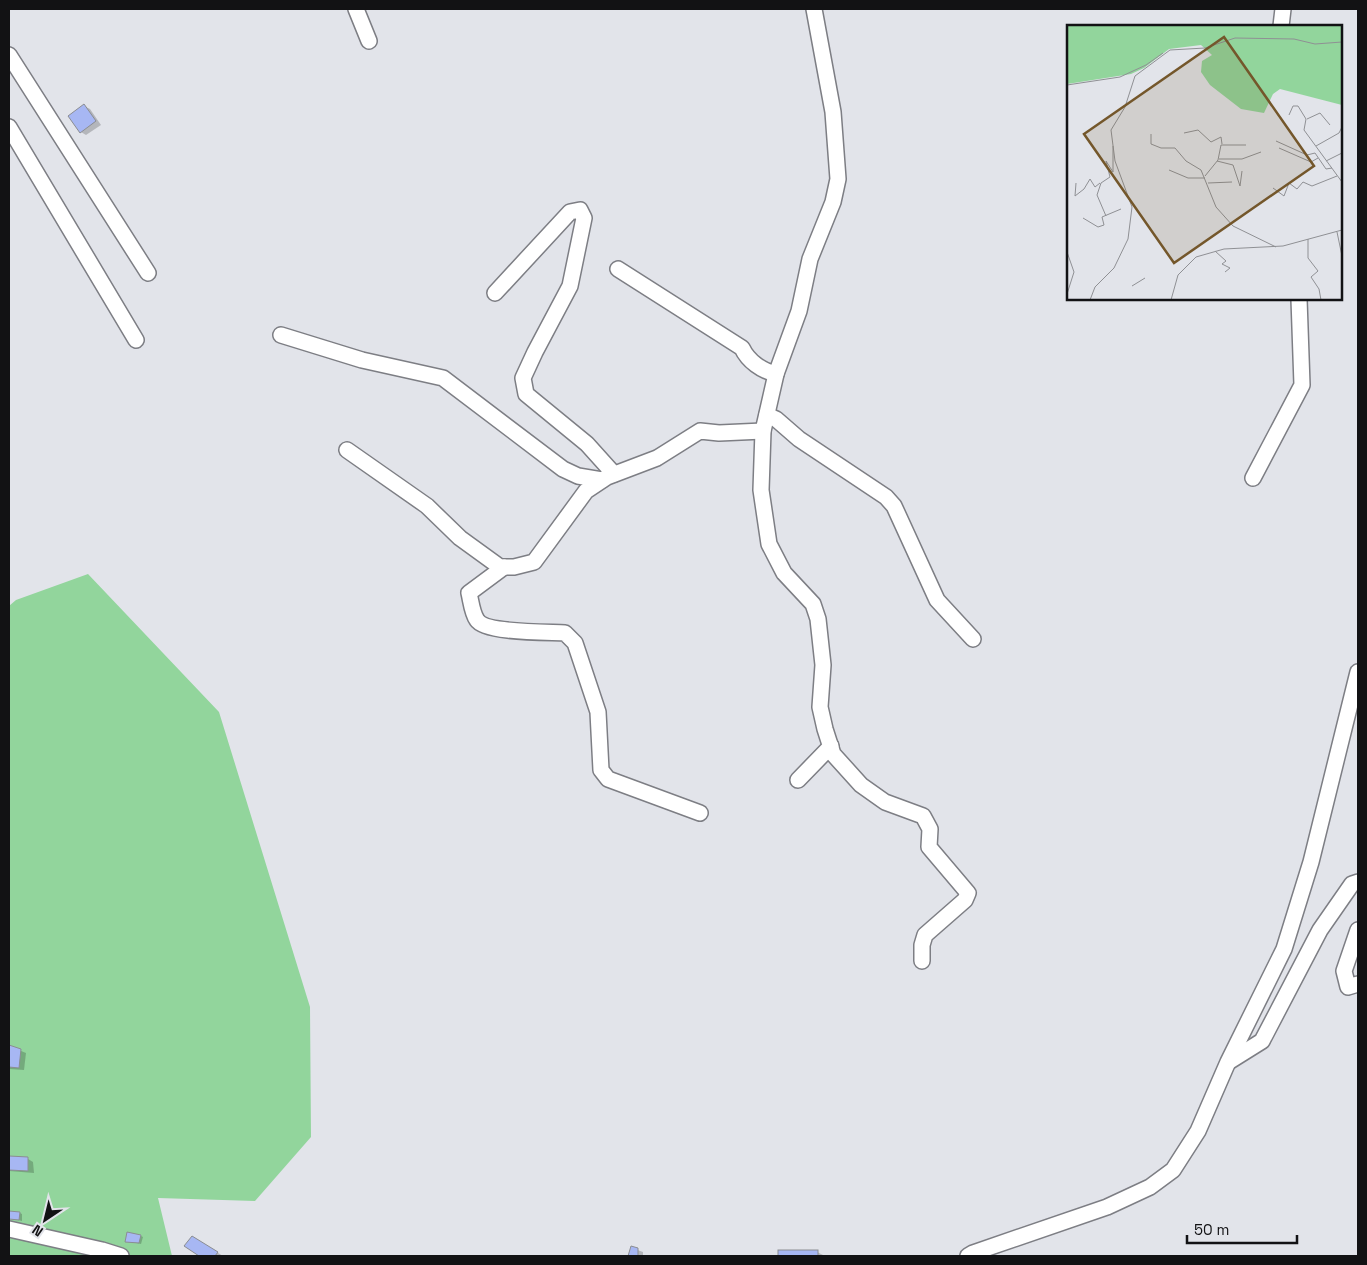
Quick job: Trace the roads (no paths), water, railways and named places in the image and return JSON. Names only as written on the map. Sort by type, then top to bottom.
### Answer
[{"type":"street","points":[[356,9],[369,41]]},
{"type":"street","points":[[814,9],[832,112],[838,179],[833,202],[810,259],[799,311],[776,374],[763,431],[761,490],[769,544],[784,573],[813,604],[818,620],[823,665],[820,707],[834,754],[861,785],[885,802],[923,816],[930,829],[929,847],[968,893],[965,900],[925,935],[922,945],[922,961]]},
{"type":"street","points":[[1281,25],[1283,9]]},
{"type":"street","points":[[9,55],[148,274]]},
{"type":"street","points":[[9,127],[136,340]]},
{"type":"street","points":[[495,293],[570,212],[580,210],[584,218],[570,286],[523,378],[526,394],[587,444],[608,477]]},
{"type":"street","points":[[618,269],[742,348],[746,357],[767,372],[776,374]]},
{"type":"street","points":[[1253,478],[1302,385],[1299,300]]},
{"type":"street","points":[[281,335],[362,360],[443,378],[563,469],[578,476],[608,477]]},
{"type":"street","points":[[767,414],[776,419],[799,440],[886,497],[894,506],[937,600],[973,639]]},
{"type":"street","points":[[347,450],[427,506],[460,538],[500,567],[514,567],[534,562],[586,491],[608,477],[657,458],[700,431],[719,433],[763,431]]},
{"type":"street","points":[[504,567],[469,593],[477,620],[484,626],[497,629],[565,633],[575,643],[598,712],[601,770],[608,778],[700,813]]},
{"type":"street","points":[[968,1256],[1108,1207],[1150,1187],[1174,1170],[1198,1131],[1228,1062],[1284,949],[1312,862],[1358,672]]},
{"type":"street","points":[[798,780],[831,746]]},
{"type":"street","points":[[1228,1062],[1262,1040],[1320,930],[1352,884],[1358,882]]},
{"type":"street","points":[[1358,930],[1344,971],[1348,987],[1358,984]]},
{"type":"street","points":[[9,1229],[121,1256]]}]
